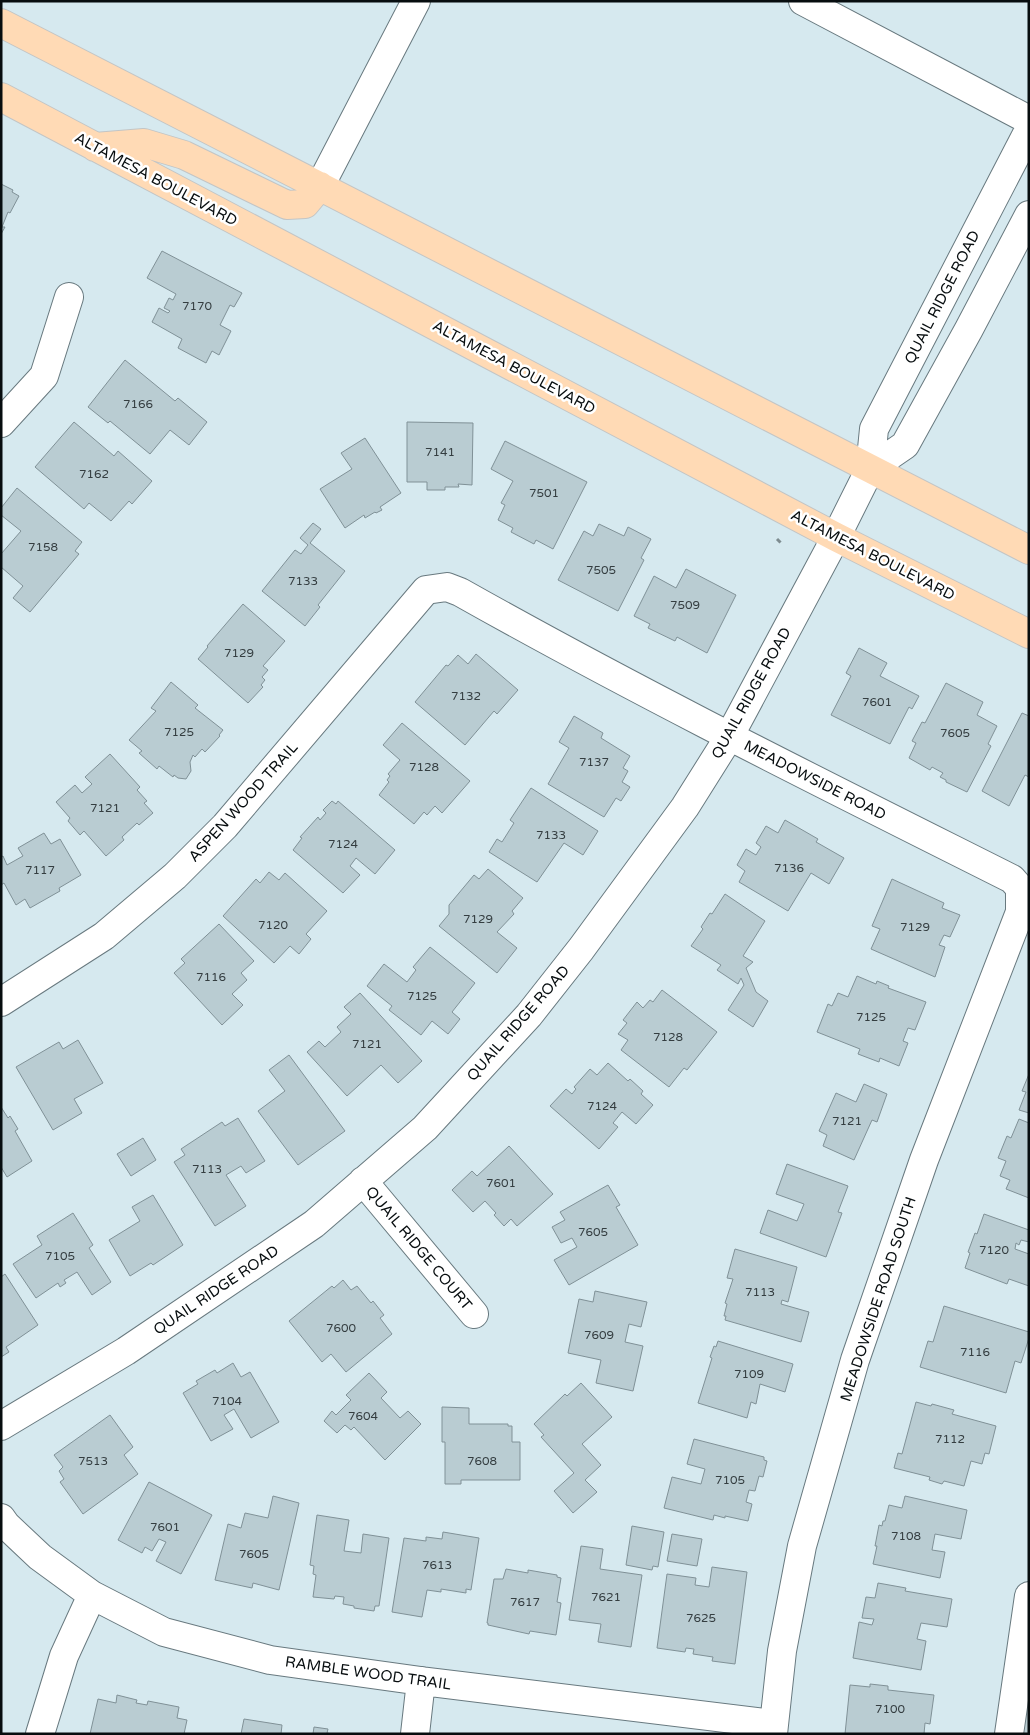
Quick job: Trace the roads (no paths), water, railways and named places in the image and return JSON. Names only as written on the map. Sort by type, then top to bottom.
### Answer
[{"type":"main road","points":[[1,23],[1029,550]]},
{"type":"main road","name":"ALTAMESA BOULEVARD","points":[[1,97],[836,537],[1029,634]]},
{"type":"main road","points":[[95,146],[144,143],[184,155],[287,205],[305,204],[320,186]]},
{"type":"street","points":[[320,186],[416,1]]},
{"type":"street","points":[[803,1],[1029,120]]},
{"type":"street","name":"QUAIL RIDGE ROAD","points":[[1,1426],[126,1351],[314,1224],[425,1128],[529,1015],[581,949],[685,807],[729,737],[836,537],[870,469],[874,429],[1029,130]]},
{"type":"street","name":"QUAIL RIDGE ROAD","points":[[870,469],[905,445],[1029,215]]},
{"type":"street","points":[[1,423],[44,376],[69,297]]},
{"type":"street","name":"ASPEN WOOD TRAIL","points":[[1,1002],[104,936],[175,876],[225,826],[426,590],[446,587],[460,592]]},
{"type":"street","name":"MEADOWSIDE ROAD","points":[[460,592],[557,647],[729,737],[1012,879]]},
{"type":"street","name":"MEADOWSIDE ROAD SOUTH","points":[[774,1729],[782,1651],[804,1537],[858,1351],[924,1160],[1020,912],[1020,888],[1012,879]]},
{"type":"street","name":"QUAIL RIDGE COURT","points":[[363,1181],[474,1314]]},
{"type":"street","name":"RAMBLE WOOD TRAIL","points":[[1,1518],[40,1557],[92,1595],[164,1632],[270,1660],[774,1729]]},
{"type":"street","points":[[40,1734],[64,1656],[92,1595]]},
{"type":"street","points":[[1009,1734],[1029,1596]]},
{"type":"street","points":[[415,1734],[421,1681]]}]
